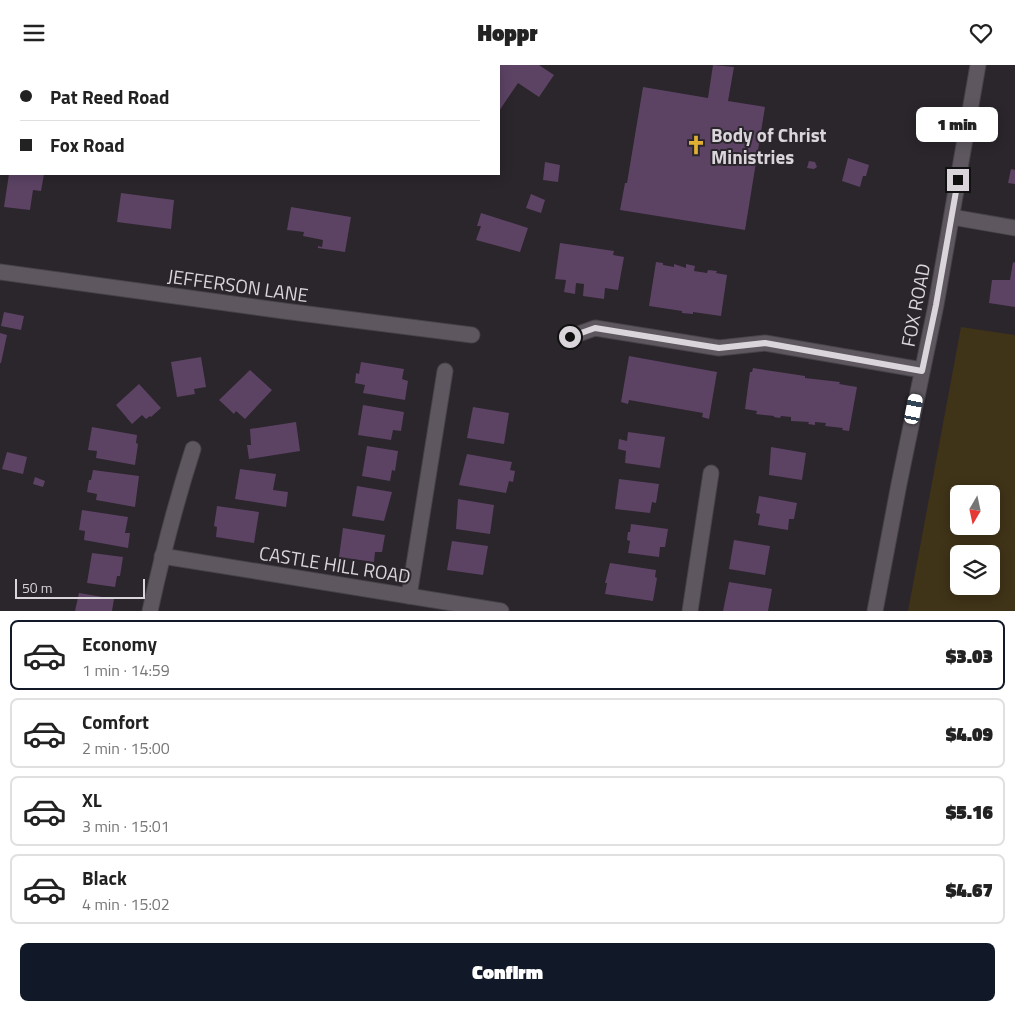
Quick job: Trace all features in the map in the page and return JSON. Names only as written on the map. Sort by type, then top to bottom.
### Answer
[{"type":"street","name":"FOX ROAD","points":[[875,611],[952,217],[978,65]]},
{"type":"street","points":[[952,217],[1015,228]]},
{"type":"street","name":"JEFFERSON LANE","points":[[0,272],[472,335]]},
{"type":"street","points":[[570,337],[595,328],[719,348],[765,343],[922,371]]},
{"type":"street","points":[[409,596],[445,371]]},
{"type":"street","points":[[150,611],[179,491],[193,449]]},
{"type":"street","points":[[690,611],[711,473]]},
{"type":"street","name":"CASTLE HILL ROAD","points":[[162,556],[501,611]]},
{"type":"shaded area","points":[[961,327],[1015,335],[1015,611],[908,611]]},
{"type":"building","points":[[500,65],[539,65],[554,75],[539,97],[518,83],[500,110]]},
{"type":"building","name":"Body of Christ Ministries","points":[[713,65],[734,67],[728,101],[765,107],[745,230],[620,210],[625,183],[627,183],[643,87],[708,98]]},
{"type":"building","points":[[848,158],[869,165],[860,187],[842,181]]},
{"type":"building","points":[[809,161],[815,162],[817,167],[814,169],[807,168]]},
{"type":"building","points":[[545,162],[560,165],[558,182],[543,180]]},
{"type":"building","points":[[1011,169],[1015,170],[1015,184],[1008,183]]},
{"type":"building","points":[[9,175],[44,175],[41,191],[33,190],[30,210],[4,207]]},
{"type":"building","points":[[121,193],[174,200],[171,229],[117,222]]},
{"type":"building","points":[[531,194],[545,200],[541,213],[526,208]]},
{"type":"building","points":[[291,207],[351,217],[345,252],[318,248],[318,246],[322,247],[323,240],[303,236],[304,232],[287,230]]},
{"type":"building","points":[[481,213],[528,228],[520,252],[476,240],[481,226],[477,226]]},
{"type":"building","points":[[560,243],[614,251],[613,255],[624,257],[618,290],[605,288],[604,299],[583,296],[584,284],[576,283],[575,294],[564,292],[566,280],[555,279]]},
{"type":"building","points":[[656,262],[674,267],[674,264],[686,268],[686,264],[695,266],[694,271],[707,273],[708,270],[717,271],[716,273],[727,275],[721,316],[693,312],[693,314],[682,313],[682,311],[649,306]]},
{"type":"building","points":[[1013,262],[1015,263],[1015,307],[989,303],[992,280],[1010,280]]},
{"type":"building","points":[[4,312],[24,316],[21,330],[1,326]]},
{"type":"building","points":[[0,333],[7,335],[1,363],[0,363]]},
{"type":"building","points":[[629,356],[717,372],[709,419],[702,417],[703,413],[629,400],[628,404],[621,402]]},
{"type":"building","points":[[201,357],[206,387],[194,389],[195,394],[177,397],[171,362]]},
{"type":"building","points":[[361,362],[404,369],[402,379],[408,381],[405,400],[363,393],[365,385],[355,383],[356,373],[359,374]]},
{"type":"building","points":[[753,368],[805,376],[805,378],[840,382],[839,384],[857,387],[849,431],[842,430],[843,428],[825,426],[826,423],[815,422],[815,425],[808,424],[809,422],[791,421],[791,417],[781,416],[780,418],[756,414],[757,411],[745,409],[750,372],[752,372]]},
{"type":"building","points":[[250,370],[272,390],[245,419],[236,411],[234,414],[219,400]]},
{"type":"building","points":[[139,384],[161,408],[146,419],[142,415],[132,424],[116,405]]},
{"type":"building","points":[[363,405],[404,412],[401,431],[393,430],[391,440],[358,435]]},
{"type":"building","points":[[473,407],[509,413],[504,444],[467,438]]},
{"type":"building","points":[[296,422],[300,451],[249,459],[247,445],[251,445],[250,429]]},
{"type":"building","points":[[92,427],[137,435],[136,443],[138,444],[135,465],[96,458],[97,451],[88,450]]},
{"type":"building","points":[[628,432],[665,437],[660,468],[625,463],[626,451],[618,449],[619,439],[627,441]]},
{"type":"building","points":[[367,446],[398,451],[395,471],[392,470],[390,481],[362,476]]},
{"type":"building","points":[[771,447],[806,453],[802,480],[769,475]]},
{"type":"building","points":[[7,452],[27,457],[23,474],[2,469]]},
{"type":"building","points":[[467,454],[512,462],[510,470],[515,471],[513,482],[509,481],[506,493],[459,485]]},
{"type":"building","points":[[240,469],[276,474],[273,490],[288,492],[286,507],[235,499]]},
{"type":"building","points":[[93,470],[139,476],[135,507],[96,500],[97,494],[87,492]]},
{"type":"building","points":[[35,477],[45,481],[43,487],[33,484]]},
{"type":"building","points":[[619,479],[659,484],[656,503],[652,502],[650,513],[615,509]]},
{"type":"building","points":[[357,486],[392,492],[384,521],[352,516]]},
{"type":"building","points":[[759,496],[797,503],[794,519],[789,519],[788,530],[758,525],[760,514],[756,513]]},
{"type":"building","points":[[458,499],[494,505],[490,534],[456,529]]},
{"type":"building","points":[[217,506],[259,512],[254,543],[216,537],[217,527],[214,526]]},
{"type":"building","points":[[82,510],[128,517],[125,533],[130,533],[128,548],[84,540],[85,531],[79,530]]},
{"type":"building","points":[[631,524],[668,529],[665,547],[660,547],[659,557],[628,553],[630,541],[627,540]]},
{"type":"building","points":[[343,528],[385,535],[382,552],[375,552],[374,562],[339,557]]},
{"type":"building","points":[[734,540],[770,546],[765,575],[729,569]]},
{"type":"building","points":[[452,541],[488,546],[483,575],[447,570]]},
{"type":"building","points":[[92,553],[123,557],[120,576],[117,576],[115,587],[87,583]]},
{"type":"building","points":[[610,563],[656,570],[655,577],[657,578],[653,601],[605,594],[607,583],[605,583]]},
{"type":"building","points":[[729,582],[772,589],[768,611],[723,611]]},
{"type":"building","points":[[79,593],[114,599],[112,611],[75,611]]},
{"type":"place","name":"Body of Christ Ministries","points":[[696,145]]},
{"type":"route","points":[[570,337],[595,328],[702,347],[735,347],[765,343],[922,371],[936,305],[958,180]]}]
